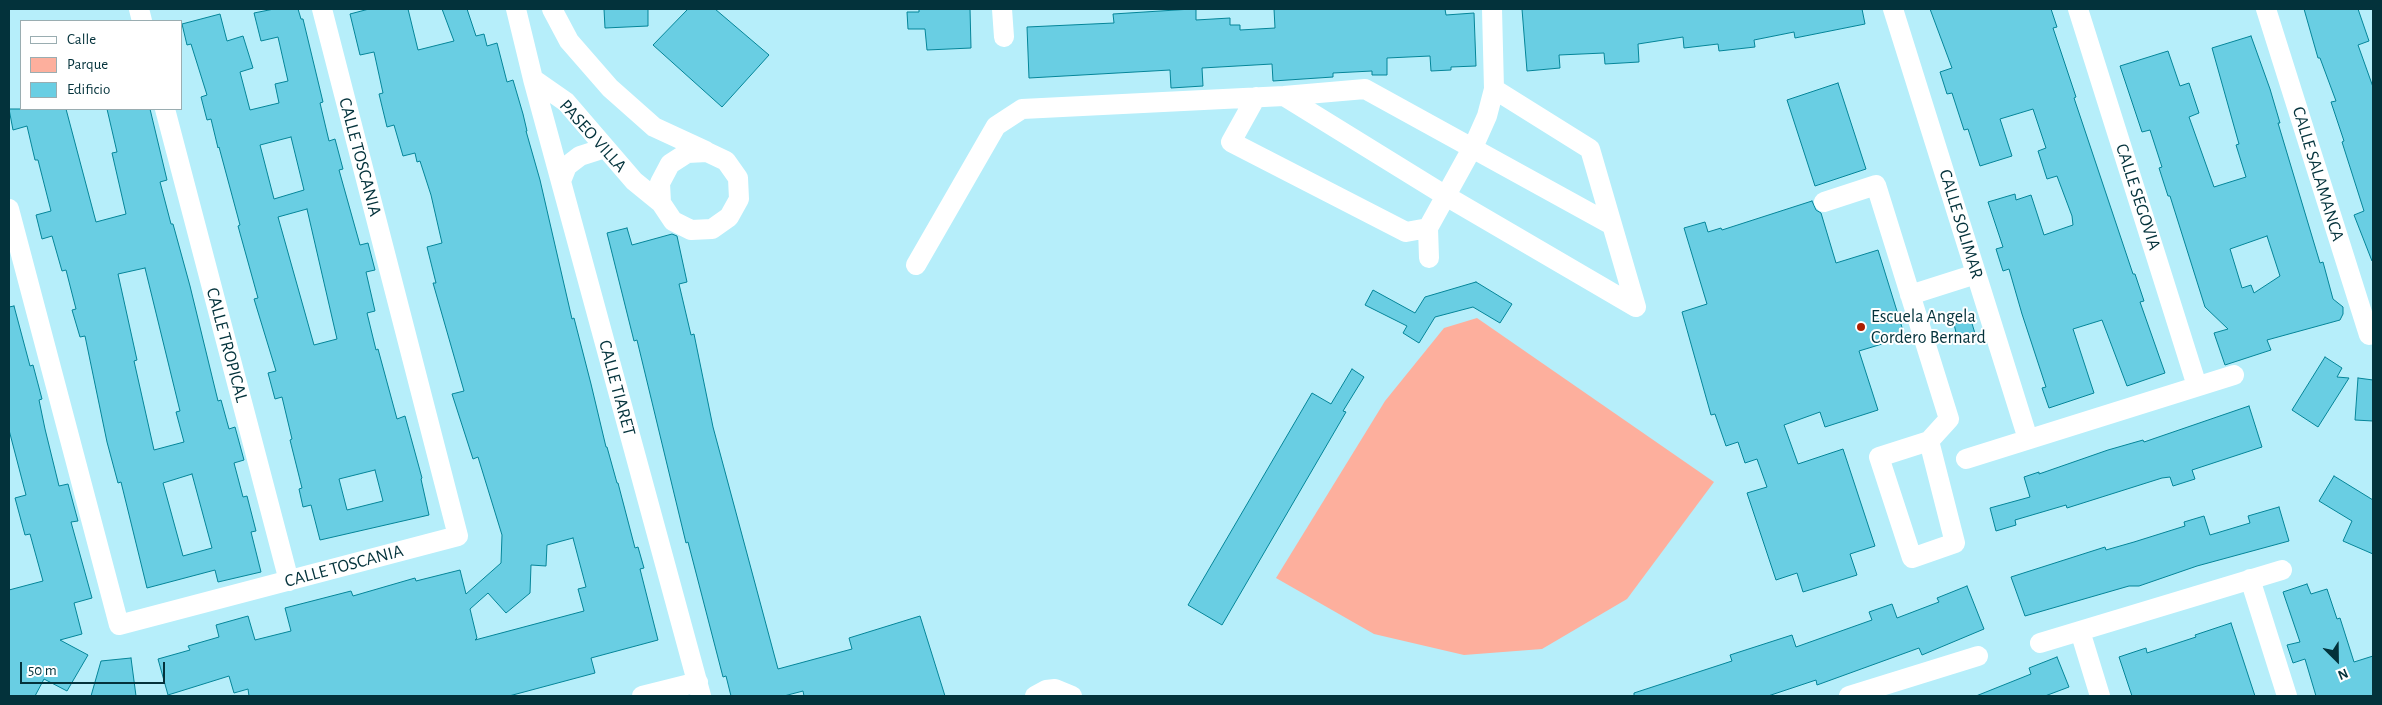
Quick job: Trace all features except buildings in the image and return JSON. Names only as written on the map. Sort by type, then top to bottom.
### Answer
[{"type":"street","name":"CALLE TOSCANIA","points":[[9,210],[119,625],[458,536],[322,9]]},
{"type":"street","points":[[516,9],[533,79]]},
{"type":"street","name":"PASEO VILLA","points":[[533,79],[566,102],[634,181],[662,203],[673,220],[691,230],[712,229],[729,217],[739,199],[738,178],[726,161],[654,127],[610,88],[569,41],[552,9]]},
{"type":"street","points":[[1002,9],[1004,37]]},
{"type":"street","points":[[1429,258],[1428,228],[1473,148],[1487,116],[1494,89],[1492,9]]},
{"type":"street","name":"CALLE SOLIMAR","points":[[1893,9],[2028,439]]},
{"type":"street","name":"CALLE SEGOVIA","points":[[2078,9],[2198,386]]},
{"type":"street","name":"CALLE SALAMANCA","points":[[2266,9],[2369,335],[2373,333]]},
{"type":"street","name":"CALLE TIARET","points":[[533,79],[700,689]]},
{"type":"street","points":[[916,265],[996,126],[1022,109],[1284,96],[1365,89],[1612,225]]},
{"type":"street","points":[[1284,96],[1446,196],[1636,307],[1590,149],[1494,89]]},
{"type":"street","points":[[1256,97],[1231,142],[1406,232],[1428,228]]},
{"type":"street","name":"CALLE TROPICAL","points":[[165,110],[289,581]]},
{"type":"street","points":[[561,181],[567,166],[580,156],[605,148]]},
{"type":"street","points":[[662,203],[660,183],[670,164],[687,153],[708,152]]},
{"type":"street","points":[[1824,202],[1876,185],[1949,419],[1929,441],[1879,457],[1912,558],[1955,543],[1929,441]]},
{"type":"street","points":[[1910,295],[1976,274]]},
{"type":"street","points":[[1966,459],[2234,375]]},
{"type":"street","points":[[2040,643],[2282,570]]},
{"type":"street","points":[[2250,580],[2286,696]]},
{"type":"street","points":[[2080,631],[2100,696]]},
{"type":"street","points":[[1849,696],[1902,688],[1978,656]]},
{"type":"street","points":[[642,696],[700,689]]},
{"type":"street","points":[[1035,696],[1046,690],[1056,689],[1065,691],[1072,696]]},
{"type":"green space","points":[[1477,318],[1714,482],[1627,599],[1542,649],[1464,655],[1374,634],[1276,578],[1385,401],[1444,328]]},
{"type":"place","name":"Escuela Angela Cordero Bernard","points":[[1861,327]]}]
